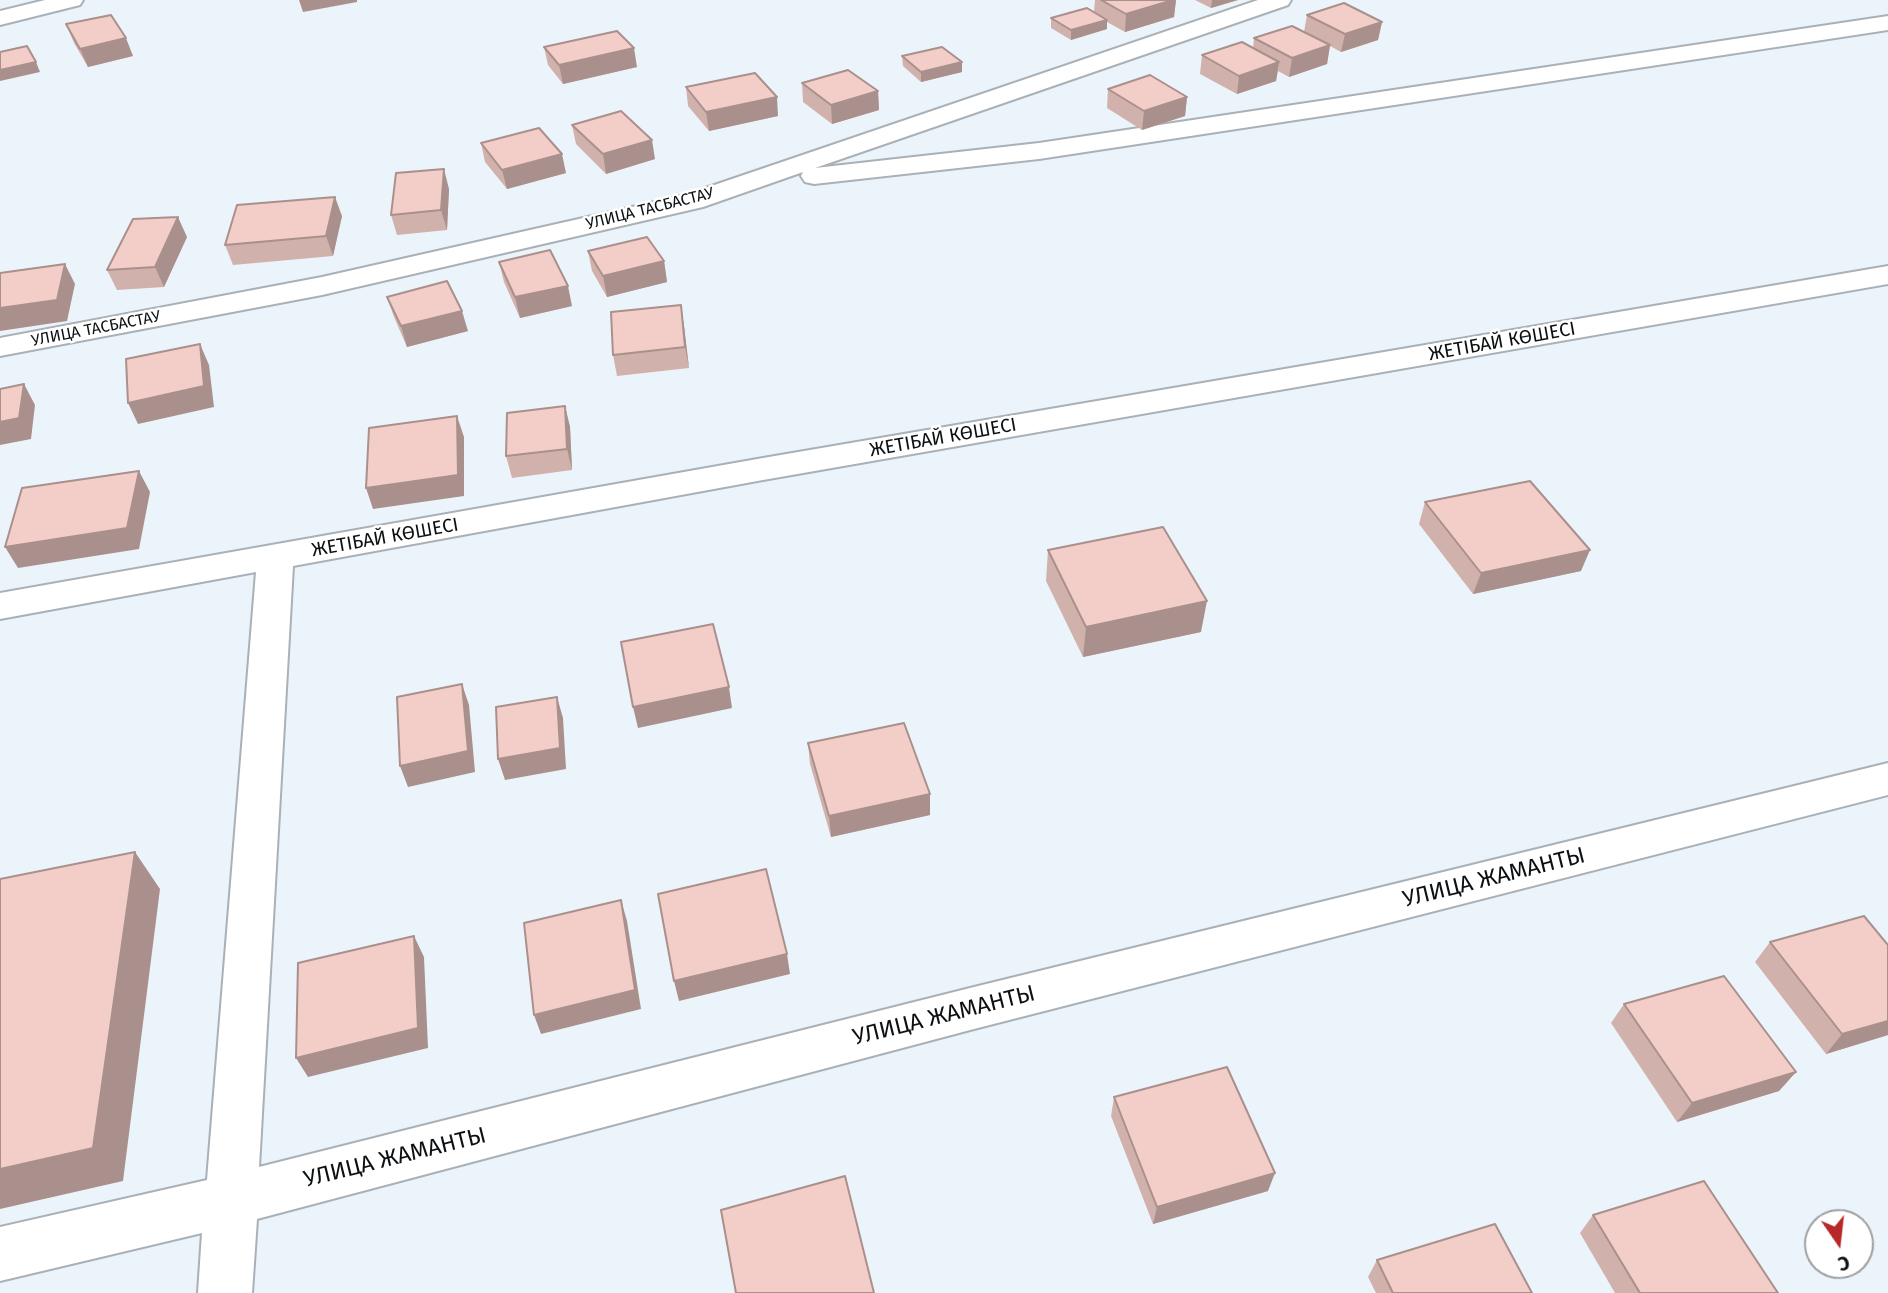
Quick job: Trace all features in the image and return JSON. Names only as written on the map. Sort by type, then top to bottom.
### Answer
[{"type":"street","points":[[0,18],[72,0]]},
{"type":"street","name":"УЛИЦА ТАСБАСТАУ","points":[[0,347],[322,286],[681,204],[1280,0]]},
{"type":"street","points":[[743,184],[1039,151],[1888,23]]},
{"type":"street","name":"ЖЕТІБАЙ КӨШЕСІ","points":[[0,606],[777,466],[1888,275]]},
{"type":"street","points":[[225,1293],[275,558]]},
{"type":"street","name":"УЛИЦА ЖАМАНТЫ","points":[[0,1254],[231,1200],[974,1008],[1888,779]]},
{"type":"building","points":[[1101,0],[1173,0],[1126,14]]},
{"type":"building","points":[[1344,3],[1382,22],[1345,34],[1307,15]]},
{"type":"building","points":[[1087,8],[1107,20],[1071,30],[1051,18]]},
{"type":"building","points":[[111,15],[126,38],[80,49],[66,24]]},
{"type":"building","points":[[1292,26],[1330,45],[1292,58],[1254,38]]},
{"type":"building","points":[[617,31],[634,48],[559,65],[544,47]]},
{"type":"building","points":[[1242,42],[1279,62],[1239,76],[1202,55]]},
{"type":"building","points":[[27,46],[36,62],[0,70],[0,52]]},
{"type":"building","points":[[942,47],[962,62],[921,72],[902,56]]},
{"type":"building","points":[[848,70],[878,91],[831,105],[802,83]]},
{"type":"building","points":[[755,73],[777,97],[706,112],[686,87]]},
{"type":"building","points":[[1150,75],[1187,97],[1144,111],[1108,89]]},
{"type":"building","points":[[621,111],[652,140],[603,154],[572,125]]},
{"type":"building","points":[[539,128],[562,154],[502,170],[481,143]]},
{"type":"building","points":[[444,169],[441,210],[391,215],[396,173]]},
{"type":"building","points":[[335,197],[326,236],[225,245],[237,205]]},
{"type":"building","points":[[178,217],[155,267],[107,270],[133,219]]},
{"type":"building","points":[[647,237],[664,261],[603,276],[588,251]]},
{"type":"building","points":[[550,250],[568,286],[515,297],[499,262]]},
{"type":"building","points":[[65,264],[57,300],[0,308],[0,273]]},
{"type":"building","points":[[447,281],[462,311],[401,326],[387,297]]},
{"type":"building","points":[[681,305],[685,347],[613,355],[611,312]]},
{"type":"building","points":[[200,344],[204,386],[128,403],[126,359]]},
{"type":"building","points":[[24,384],[19,418],[0,422],[0,389]]},
{"type":"building","points":[[565,406],[567,449],[506,456],[507,413]]},
{"type":"building","points":[[457,416],[458,475],[366,488],[369,428]]},
{"type":"building","points":[[139,471],[127,528],[5,547],[22,488]]},
{"type":"building","points":[[1530,481],[1590,550],[1481,573],[1425,502]]},
{"type":"building","points":[[1163,527],[1207,601],[1086,627],[1048,550]]},
{"type":"building","points":[[713,624],[729,687],[633,707],[621,642]]},
{"type":"building","points":[[462,684],[468,751],[400,766],[397,697]]},
{"type":"building","points":[[557,697],[560,748],[498,759],[496,707]]},
{"type":"building","points":[[904,723],[930,794],[829,816],[808,743]]},
{"type":"building","points":[[135,852],[93,1148],[0,1169],[0,879]]},
{"type":"building","points":[[766,869],[787,954],[674,981],[658,894]]},
{"type":"building","points":[[621,900],[635,990],[534,1015],[524,923]]},
{"type":"building","points":[[1864,916],[1888,945],[1888,1021],[1842,1034],[1770,942]]},
{"type":"building","points":[[414,936],[418,1028],[296,1058],[298,963]]},
{"type":"building","points":[[1724,976],[1796,1072],[1692,1103],[1624,1004]]},
{"type":"building","points":[[1227,1067],[1275,1173],[1157,1207],[1114,1097]]},
{"type":"building","points":[[845,1176],[874,1293],[736,1293],[721,1210]]},
{"type":"building","points":[[1704,1181],[1778,1293],[1640,1293],[1593,1215]]},
{"type":"building","points":[[1495,1224],[1532,1293],[1393,1293],[1377,1260]]}]
